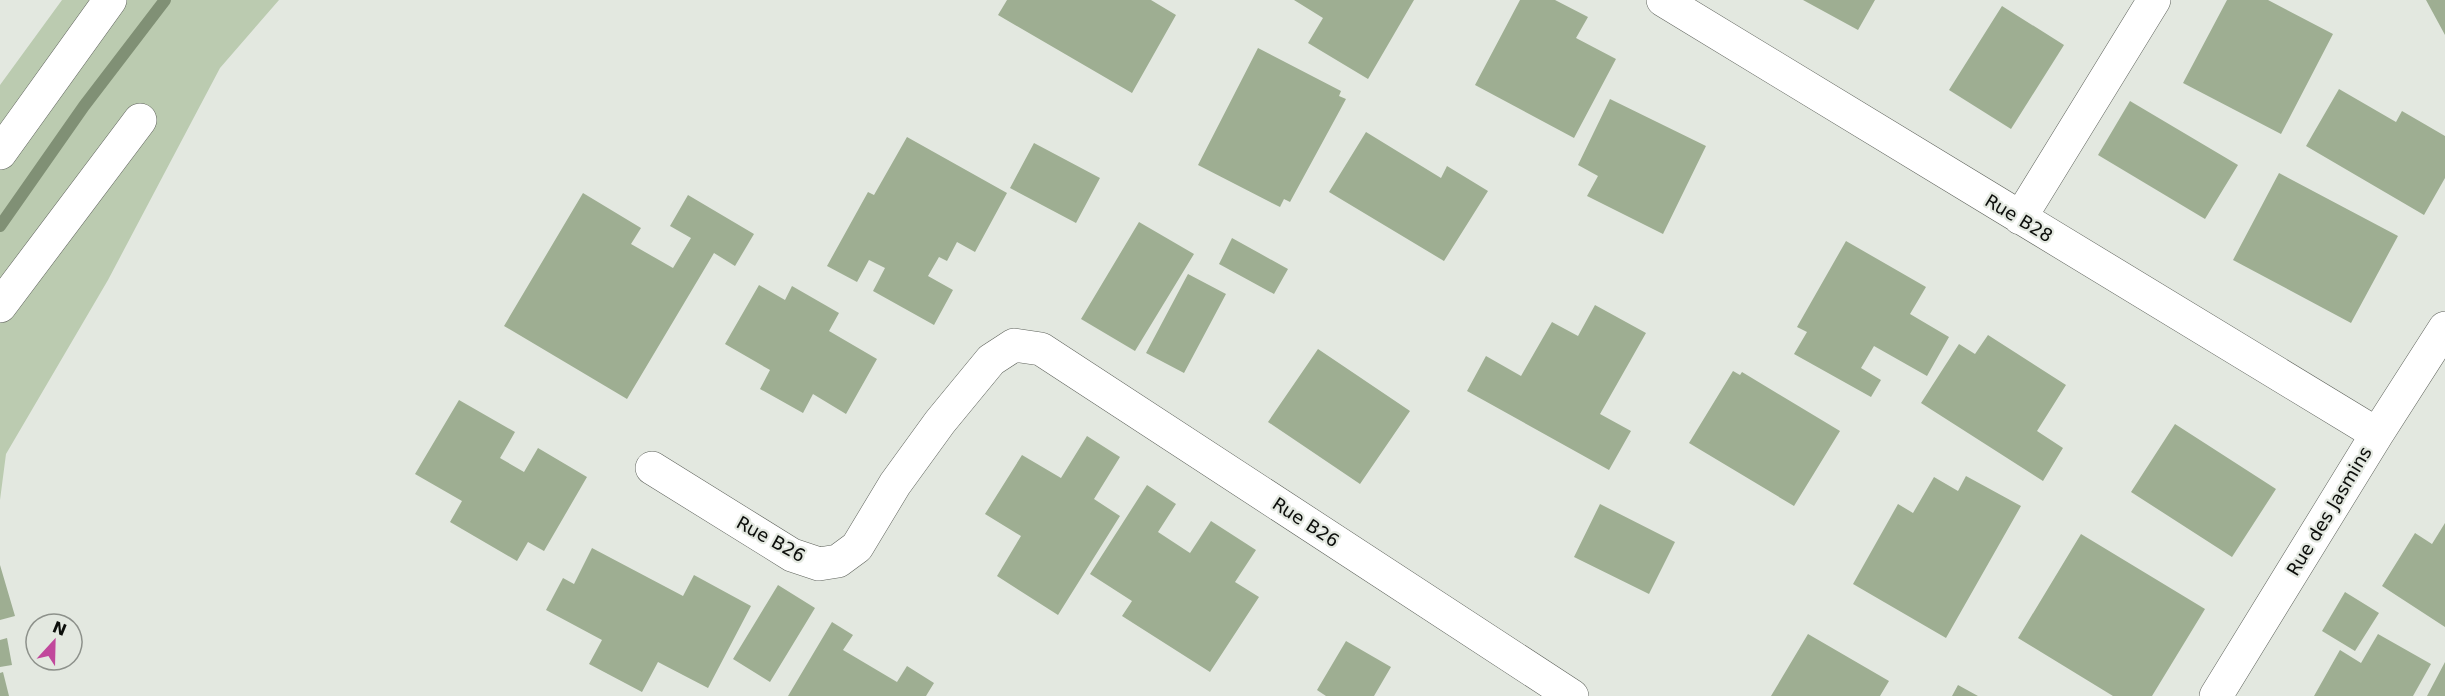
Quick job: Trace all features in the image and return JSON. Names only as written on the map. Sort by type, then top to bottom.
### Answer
[{"type":"street","points":[[0,153],[110,0]]},
{"type":"street","points":[[2020,218],[2154,0]]},
{"type":"street","name":"Rue B28","points":[[1673,3],[2020,218],[2377,434]]},
{"type":"street","points":[[0,306],[140,120]]},
{"type":"street","name":"Rue des Jasmins","points":[[2216,696],[2445,328]]},
{"type":"street","name":"Rue B26","points":[[652,468],[792,555],[819,564],[838,561],[857,547],[896,484],[947,413],[991,360],[1028,347],[1572,696]]},
{"type":"green space","points":[[62,0],[279,0],[220,68],[108,280],[6,454],[0,500],[0,85]]},
{"type":"building","points":[[1007,0],[1151,0],[1176,15],[1132,93],[998,15]]},
{"type":"building","points":[[1294,0],[1414,0],[1368,79],[1308,43],[1323,18]]},
{"type":"building","points":[[1520,0],[1555,0],[1588,17],[1576,38],[1616,59],[1574,138],[1475,85]]},
{"type":"building","points":[[1803,0],[1875,0],[1858,30]]},
{"type":"building","points":[[2227,0],[2268,0],[2333,34],[2281,134],[2183,83]]},
{"type":"building","points":[[2426,0],[2445,0],[2445,35]]},
{"type":"building","points":[[2002,6],[2064,45],[2011,129],[1949,90]]},
{"type":"building","points":[[1258,48],[1341,91],[1339,96],[1346,99],[1290,202],[1284,199],[1280,207],[1198,165]]},
{"type":"building","points":[[2339,89],[2396,122],[2402,111],[2445,136],[2445,178],[2424,215],[2306,146]]},
{"type":"building","points":[[1610,99],[1706,146],[1663,234],[1587,196],[1598,176],[1578,165]]},
{"type":"building","points":[[2130,101],[2238,165],[2205,219],[2098,155]]},
{"type":"building","points":[[1366,132],[1441,178],[1447,166],[1488,191],[1444,261],[1329,192]]},
{"type":"building","points":[[907,137],[1007,193],[975,252],[957,242],[947,261],[939,257],[928,276],[953,290],[934,325],[873,291],[885,268],[869,260],[857,282],[827,266],[868,192],[874,195]]},
{"type":"building","points":[[1034,143],[1100,178],[1076,223],[1010,188]]},
{"type":"building","points":[[2279,173],[2398,236],[2351,323],[2233,260]]},
{"type":"building","points":[[583,193],[641,228],[631,244],[673,268],[691,238],[670,226],[688,195],[754,234],[735,266],[714,253],[627,399],[504,326]]},
{"type":"building","points":[[1139,222],[1194,254],[1135,351],[1081,319]]},
{"type":"building","points":[[1232,238],[1288,269],[1274,294],[1219,264]]},
{"type":"building","points":[[1846,241],[1926,287],[1910,314],[1949,337],[1927,376],[1874,346],[1861,368],[1881,380],[1871,397],[1794,354],[1807,332],[1797,327]]},
{"type":"building","points":[[1188,274],[1226,294],[1184,373],[1146,353]]},
{"type":"building","points":[[759,285],[785,300],[792,286],[839,313],[829,331],[877,359],[846,414],[813,394],[803,413],[760,389],[770,370],[725,344]]},
{"type":"building","points":[[1595,305],[1646,333],[1600,414],[1631,431],[1609,470],[1467,391],[1486,356],[1521,376],[1552,322],[1578,336]]},
{"type":"building","points":[[1988,335],[2066,385],[2037,431],[2063,448],[2043,481],[1921,403],[1959,344],[1975,354]]},
{"type":"building","points":[[1318,349],[1410,411],[1360,484],[1268,422]]},
{"type":"building","points":[[1733,371],[1740,375],[1742,372],[1840,431],[1794,506],[1689,443]]},
{"type":"building","points":[[459,400],[515,432],[500,458],[524,472],[538,448],[587,477],[544,551],[528,542],[517,561],[450,522],[462,501],[415,474]]},
{"type":"building","points":[[2175,424],[2276,489],[2232,557],[2131,492]]},
{"type":"building","points":[[1087,436],[1120,457],[1094,499],[1120,516],[1058,615],[997,576],[1021,536],[985,514],[1022,455],[1061,478]]},
{"type":"building","points":[[1966,476],[2021,506],[1946,638],[1853,584],[1898,504],[1913,513],[1934,477],[1958,491]]},
{"type":"building","points":[[1147,485],[1176,504],[1158,532],[1190,553],[1211,521],[1256,550],[1235,582],[1259,597],[1210,672],[1122,616],[1132,601],[1090,574]]},
{"type":"building","points":[[1600,504],[1675,542],[1649,594],[1574,557]]},
{"type":"building","points":[[2445,523],[2445,627],[2382,586],[2415,533],[2432,544]]},
{"type":"building","points":[[2081,534],[2205,609],[2152,696],[2113,696],[2018,638]]},
{"type":"building","points":[[592,548],[683,596],[694,575],[751,606],[708,688],[658,662],[642,692],[589,664],[602,640],[546,610],[563,578],[574,584]]},
{"type":"building","points":[[0,565],[15,616],[0,620]]},
{"type":"building","points":[[778,585],[815,608],[770,682],[733,659]]},
{"type":"building","points":[[2345,592],[2379,613],[2355,651],[2322,631]]},
{"type":"building","points":[[832,622],[853,635],[843,650],[897,682],[907,666],[934,683],[926,696],[788,696]]},
{"type":"building","points":[[1808,634],[1889,681],[1880,696],[1771,696]]},
{"type":"building","points":[[2378,634],[2431,664],[2413,696],[2314,696],[2340,650],[2361,663]]},
{"type":"building","points":[[7,638],[12,665],[0,667],[0,640]]},
{"type":"building","points":[[1346,641],[1391,667],[1374,696],[1326,696],[1317,690]]},
{"type":"building","points":[[2445,662],[2445,696],[2427,696]]},
{"type":"building","points":[[3,672],[9,696],[0,696],[0,673]]},
{"type":"building","points":[[1958,685],[1978,696],[1952,696]]},
{"type":"waterway","points":[[0,226],[84,106],[165,0]]}]
